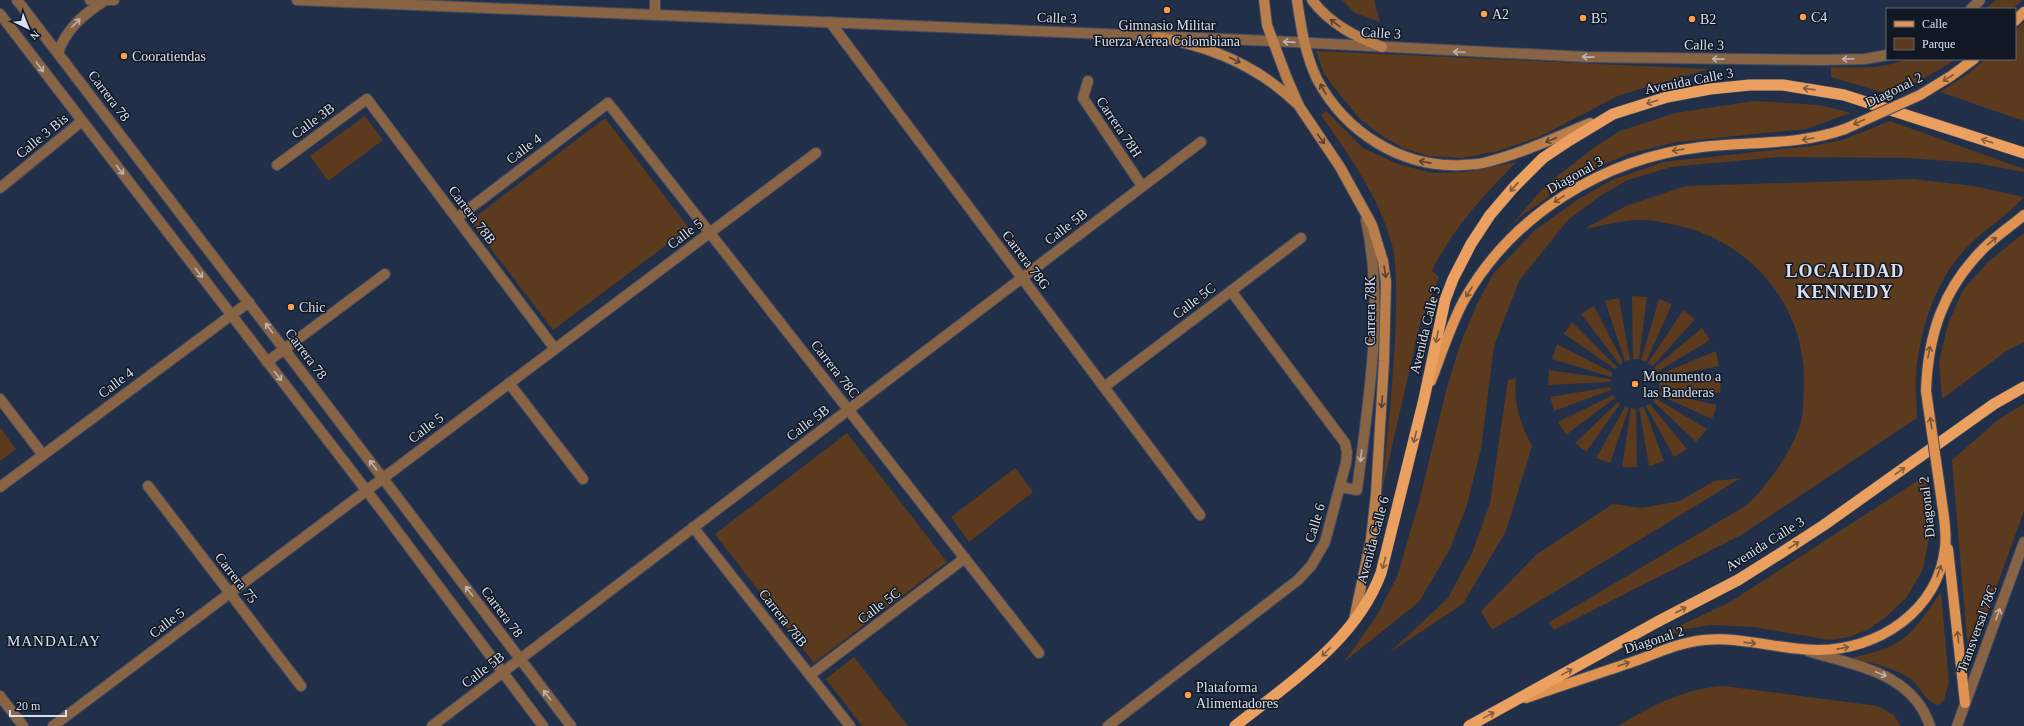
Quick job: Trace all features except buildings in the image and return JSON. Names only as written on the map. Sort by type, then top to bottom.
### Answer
[{"type":"highway","name":"Avenida Calle 3","points":[[1424,399],[1445,300],[1453,279],[1475,238],[1490,215],[1514,187],[1543,158],[1612,114],[1667,97],[1710,89],[1750,85],[1783,86],[1844,94],[2024,153]]},
{"type":"highway","name":"Avenida Calle 3","points":[[1508,704],[1657,622],[1738,580],[1824,525],[1983,412],[2024,387]]},
{"type":"highway","name":"Avenida Calle 6","points":[[1235,726],[1308,668],[1353,623],[1374,592],[1381,573],[1424,399]]},
{"type":"highway","points":[[1469,726],[1508,704]]},
{"type":"main road","name":"Carrera 78K","points":[[1264,0],[1267,25],[1299,106],[1340,167],[1364,209],[1372,224],[1383,261],[1386,282],[1386,311],[1373,524],[1366,567],[1353,623]]},
{"type":"main road","points":[[1297,0],[1300,27],[1305,44],[1316,77],[1329,99],[1345,119],[1366,137],[1395,153],[1423,162],[1448,165],[1482,164],[1529,149],[1612,114]]},
{"type":"main road","points":[[1312,0],[1330,18],[1344,29],[1362,40],[1382,47]]},
{"type":"main road","points":[[2016,20],[2024,12]]},
{"type":"main road","points":[[1157,36],[1190,43],[1235,60],[1269,80],[1299,106]]},
{"type":"main road","name":"Diagonal 2","points":[[1845,129],[1920,95],[1951,76],[1973,60]]},
{"type":"main road","name":"Diagonal 3","points":[[1424,399],[1454,322],[1472,287],[1491,260],[1509,240],[1550,205],[1597,177],[1648,157],[1703,147],[1811,139],[1845,129]]},
{"type":"main road","name":"Diagonal 2","points":[[1508,704],[1675,647],[1704,640],[1753,643],[1804,650],[1832,650],[1853,646],[1886,634],[1905,622],[1918,609],[1938,576],[1945,548],[1946,529],[1926,391],[1927,362],[1933,330],[1951,289],[1967,267],[1985,247],[2024,214]]},
{"type":"main road","points":[[1946,529],[1965,703]]},
{"type":"street","name":"Carrera 78","points":[[17,0],[285,349],[571,726]]},
{"type":"street","points":[[90,0],[109,0]]},
{"type":"street","points":[[58,53],[62,40],[67,32],[92,9],[109,0]]},
{"type":"street","name":"Calle 3","points":[[297,0],[1273,41],[1305,44],[1587,57],[1823,60],[1865,59],[1886,55]]},
{"type":"street","points":[[655,0],[655,15]]},
{"type":"street","points":[[1972,8],[1980,0]]},
{"type":"street","points":[[0,14],[366,490],[543,726]]},
{"type":"street","name":"Carrera 78G","points":[[830,22],[1200,515]]},
{"type":"street","name":"Carrera 78H","points":[[1088,81],[1083,98],[1142,186]]},
{"type":"street","name":"Calle 3B","points":[[277,166],[367,99]]},
{"type":"street","name":"Carrera 78B","points":[[367,99],[555,349]]},
{"type":"street","name":"Calle 4","points":[[457,218],[608,102]]},
{"type":"street","name":"Carrera 78C","points":[[608,102],[1039,653]]},
{"type":"street","name":"Calle 3 Bis","points":[[0,188],[82,121]]},
{"type":"street","name":"Calle 5B","points":[[432,726],[1201,142]]},
{"type":"street","name":"Calle 5","points":[[53,726],[816,153]]},
{"type":"street","points":[[1340,487],[1357,490],[1368,404],[1375,305],[1374,262],[1364,209]]},
{"type":"street","name":"Calle 5C","points":[[1104,387],[1301,238]]},
{"type":"street","points":[[267,362],[385,274]]},
{"type":"street","name":"Calle 6","points":[[1108,726],[1298,580],[1311,566],[1325,542],[1340,487],[1347,452],[1345,442],[1231,291]]},
{"type":"street","name":"Calle 4","points":[[0,487],[249,302]]},
{"type":"street","points":[[509,383],[583,479]]},
{"type":"street","points":[[0,399],[43,455]]},
{"type":"street","name":"Carrera 75","points":[[148,486],[301,686]]},
{"type":"street","name":"Carrera 78B","points":[[693,527],[850,726]]},
{"type":"street","name":"Transversal 78C","points":[[1957,726],[2024,543]]},
{"type":"street","name":"Calle 5C","points":[[810,675],[965,558]]},
{"type":"street","points":[[1804,650],[1883,674],[1902,686],[1919,702],[1930,726]]},
{"type":"street","points":[[0,696],[23,726]]},
{"type":"green space","points":[[1342,0],[1374,0],[1380,22],[1355,13]]},
{"type":"green space","points":[[1996,0],[2022,0],[2014,8],[1986,8]]},
{"type":"green space","points":[[2024,22],[2024,121],[1940,92],[1969,73],[1984,60],[2016,60],[2016,29]]},
{"type":"green space","points":[[1316,51],[1709,69],[1620,95],[1541,136],[1498,151],[1462,158],[1429,156],[1403,148],[1382,136],[1359,118],[1341,96],[1324,74]]},
{"type":"green space","points":[[1905,60],[1955,60],[1911,86],[1888,94],[1831,77],[1831,67],[1860,68],[1889,65]]},
{"type":"green space","points":[[1754,101],[1820,105],[1851,113],[1806,129],[1677,142],[1628,154],[1580,175],[1521,216],[1506,231],[1546,185],[1596,146],[1620,131],[1675,113]]},
{"type":"green space","points":[[1326,111],[1363,148],[1398,164],[1432,173],[1466,172],[1516,162],[1480,200],[1459,226],[1432,271],[1439,277],[1420,324],[1382,490],[1394,354],[1396,276],[1394,252],[1386,227],[1371,193],[1352,161],[1321,115]]},
{"type":"green space","points":[[365,116],[383,140],[328,181],[310,156]]},
{"type":"green space","points":[[605,118],[689,228],[553,330],[470,221]]},
{"type":"green space","points":[[1890,121],[2024,169],[2024,172],[1976,163],[1909,158],[1779,157],[1671,167],[1628,180],[1600,196],[1568,220],[1519,281],[1494,346],[1481,449],[1467,505],[1450,549],[1419,602],[1344,662],[1376,617],[1397,577],[1419,502],[1447,387],[1460,345],[1477,304],[1493,274],[1534,231],[1577,200],[1612,180],[1663,162],[1811,146],[1842,140]]},
{"type":"green space","points":[[1913,179],[1973,186],[2024,197],[1971,243],[1948,271],[1939,287],[1921,339],[1916,380],[1917,418],[1741,535],[1554,630],[1549,622],[1747,505],[1770,479],[1783,460],[1801,423],[1803,408],[1804,386],[1802,356],[1795,329],[1784,303],[1768,280],[1748,260],[1725,244],[1699,232],[1656,221],[1631,220],[1584,229],[1626,206],[1686,186]]},
{"type":"green space","points":[[2024,233],[2024,342],[2005,352],[1942,399],[1939,362],[1948,324],[1963,290],[1989,261]]},
{"type":"green space","points":[[1632,296],[1647,297],[1639,359],[1633,359]]},
{"type":"green space","points":[[1619,298],[1630,360],[1625,361],[1605,301]]},
{"type":"green space","points":[[1659,299],[1672,304],[1646,362],[1641,360]]},
{"type":"green space","points":[[1594,306],[1623,362],[1620,365],[1581,314]]},
{"type":"green space","points":[[1683,310],[1695,319],[1653,366],[1648,363]]},
{"type":"green space","points":[[1572,322],[1617,367],[1615,369],[1564,334]]},
{"type":"green space","points":[[1702,328],[1710,340],[1657,372],[1654,368]]},
{"type":"green space","points":[[1557,344],[1613,373],[1611,377],[1552,359]]},
{"type":"green space","points":[[1716,351],[1719,366],[1659,378],[1658,375]]},
{"type":"green space","points":[[1549,370],[1611,379],[1610,382],[1548,385]]},
{"type":"green space","points":[[1516,378],[1515,387],[1519,414],[1524,430],[1532,446],[1506,531],[1463,604],[1389,653],[1448,598],[1472,553],[1490,503],[1508,380]]},
{"type":"green space","points":[[1721,378],[1720,393],[1659,389],[1660,382]]},
{"type":"green space","points":[[1610,387],[1611,390],[1554,411],[1550,397]]},
{"type":"green space","points":[[1658,392],[1717,405],[1712,419],[1657,394]]},
{"type":"green space","points":[[1613,395],[1615,398],[1566,435],[1558,422]]},
{"type":"green space","points":[[1655,398],[1707,429],[1696,442],[1653,401]]},
{"type":"green space","points":[[1618,402],[1620,404],[1586,452],[1575,443]]},
{"type":"green space","points":[[1650,404],[1687,449],[1674,457],[1646,406]]},
{"type":"green space","points":[[2024,404],[2024,511],[1969,663],[1952,460],[1999,419]]},
{"type":"green space","points":[[1625,407],[1629,408],[1610,463],[1596,458]]},
{"type":"green space","points":[[1644,407],[1664,461],[1649,466],[1639,408]]},
{"type":"green space","points":[[1631,408],[1636,409],[1637,467],[1622,467]]},
{"type":"green space","points":[[0,427],[16,449],[0,461]]},
{"type":"green space","points":[[847,433],[947,562],[814,663],[715,534]]},
{"type":"green space","points":[[1015,468],[1033,492],[969,542],[951,517]]},
{"type":"green space","points":[[1925,476],[1931,527],[1923,569],[1907,597],[1887,616],[1869,629],[1849,637],[1829,640],[1754,627],[1710,625],[1686,629],[1622,653],[1730,602]]},
{"type":"green space","points":[[1741,478],[1492,630],[1481,611],[1536,555],[1613,504],[1642,508],[1680,501],[1714,481]]},
{"type":"green space","points":[[1941,592],[1949,683],[1944,700],[1939,705],[1929,700],[1913,681],[1902,674],[1880,665],[1849,658],[1883,649],[1904,638],[1913,630]]},
{"type":"green space","points":[[854,657],[908,726],[862,726],[826,679]]},
{"type":"green space","points":[[1724,686],[1878,706],[1894,715],[1901,726],[1618,726],[1656,705],[1682,694],[1709,687]]},
{"type":"place","name":"Gimnasio Militar Fuerza Aérea Colombiana","points":[[1167,10]]},
{"type":"place","name":"A2","points":[[1484,14]]},
{"type":"place","name":"C4","points":[[1803,17]]},
{"type":"place","name":"B5","points":[[1583,18]]},
{"type":"place","name":"B2","points":[[1692,19]]},
{"type":"place","name":"Cooratiendas","points":[[124,56]]},
{"type":"place","name":"Chic","points":[[291,307]]},
{"type":"place","name":"Monumento a las Banderas","points":[[1635,384]]},
{"type":"place","name":"Plataforma Alimentadores","points":[[1188,695]]},
{"type":"district","name":"LOCALIDAD KENNEDY","points":[[1845,281]]},
{"type":"district","name":"MANDALAY","points":[[54,641]]}]
